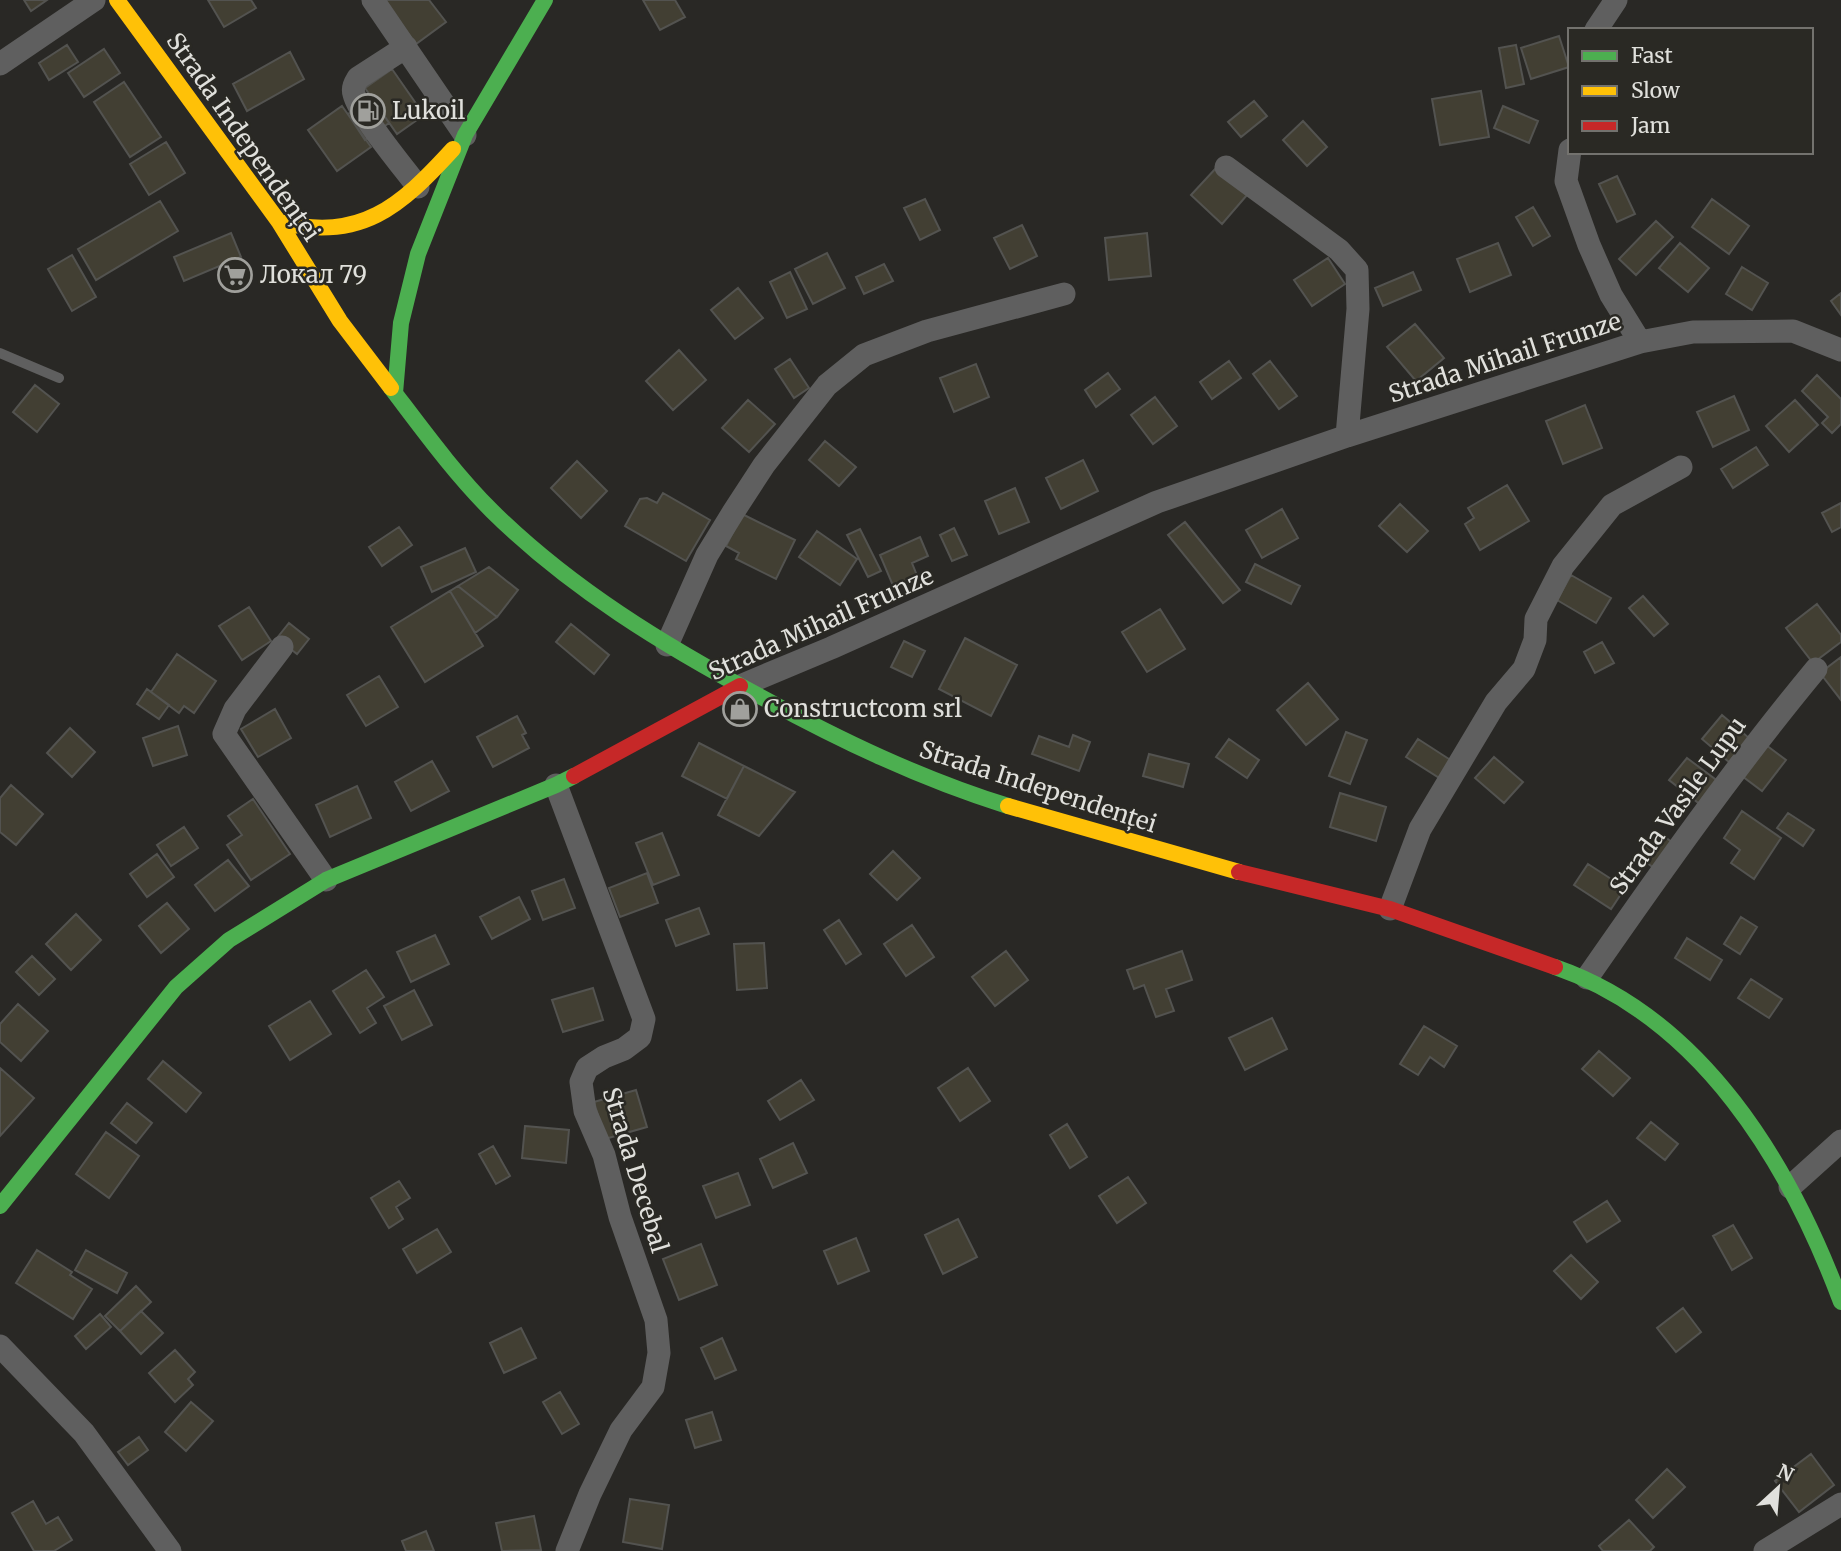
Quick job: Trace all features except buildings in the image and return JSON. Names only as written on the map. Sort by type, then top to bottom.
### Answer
[{"type":"main road","name":"Strada Independenței","points":[[117,0],[279,222],[340,321],[395,394],[445,458],[492,511],[565,574],[617,613],[740,686],[839,739],[957,790],[1220,867],[1390,909],[1587,978],[1640,1009],[1676,1038],[1718,1083],[1751,1125],[1790,1187],[1841,1302]]},
{"type":"main road","points":[[395,394],[401,323],[418,254],[465,135],[545,0]]},
{"type":"main road","points":[[279,222],[320,229],[353,224],[388,211],[418,187],[465,135]]},
{"type":"main road","name":"Strada Mihail Frunze","points":[[0,1206],[176,987],[229,940],[326,880],[556,785],[740,686]]},
{"type":"street","points":[[0,64],[94,0]]},
{"type":"street","points":[[373,0],[465,135]]},
{"type":"street","points":[[1597,28],[1616,0]]},
{"type":"street","points":[[406,47],[358,78],[354,85],[354,95],[418,187]]},
{"type":"street","name":"Strada Mihail Frunze","points":[[740,686],[1157,502],[1347,436],[1640,342],[1611,295],[1570,194],[1566,181],[1569,154]]},
{"type":"street","name":"Strada Mihail Frunze","points":[[1226,167],[1339,250],[1357,270],[1358,309],[1347,436]]},
{"type":"street","points":[[667,645],[707,555],[727,522],[764,465],[827,385],[864,355],[927,331],[1063,294]]},
{"type":"street","points":[[1640,342],[1693,332],[1793,331],[1841,350]]},
{"type":"street","points":[[1390,909],[1420,829],[1496,702],[1524,669],[1535,640],[1536,619],[1563,566],[1612,505],[1681,467]]},
{"type":"street","points":[[282,647],[235,709],[225,734],[326,880]]},
{"type":"street","name":"Strada Vasile Lupu","points":[[1587,978],[1683,840],[1770,724],[1816,669]]},
{"type":"street","name":"Strada Decebal","points":[[556,785],[644,1019],[640,1037],[624,1049],[587,1068],[581,1082],[585,1111],[604,1155],[620,1217],[656,1320],[659,1353],[653,1387],[621,1430],[590,1494],[567,1551]]},
{"type":"street","points":[[1790,1187],[1841,1141]]},
{"type":"street","points":[[0,1346],[84,1433],[170,1551]]},
{"type":"street","points":[[1765,1551],[1841,1504]]},
{"type":"lane","points":[[0,354],[59,378]]},
{"type":"traffic: fast","points":[[395,393],[401,323],[418,254],[465,135],[545,0]]},
{"type":"traffic: fast","points":[[391,388],[452,466],[492,511],[553,565],[620,614],[689,657],[821,728],[912,771],[1008,806]]},
{"type":"traffic: fast","points":[[0,1206],[176,987],[229,940],[326,880],[574,776]]},
{"type":"traffic: fast","points":[[1555,967],[1607,990],[1654,1021],[1696,1059],[1734,1101],[1795,1198],[1841,1302]]},
{"type":"traffic: slow","points":[[117,0],[279,222],[340,321],[391,388]]},
{"type":"traffic: slow","points":[[279,222],[308,227],[333,227],[356,223],[377,215],[415,188],[453,149]]},
{"type":"traffic: slow","points":[[1008,806],[1239,872]]},
{"type":"traffic: jam","points":[[574,776],[740,686]]},
{"type":"traffic: jam","points":[[1239,872],[1390,909],[1555,967]]},
{"type":"place","name":"Lukoil","points":[[368,111]]},
{"type":"place","name":"Локал 79","points":[[235,275]]},
{"type":"place","name":"Constructcom srl","points":[[740,709]]}]
